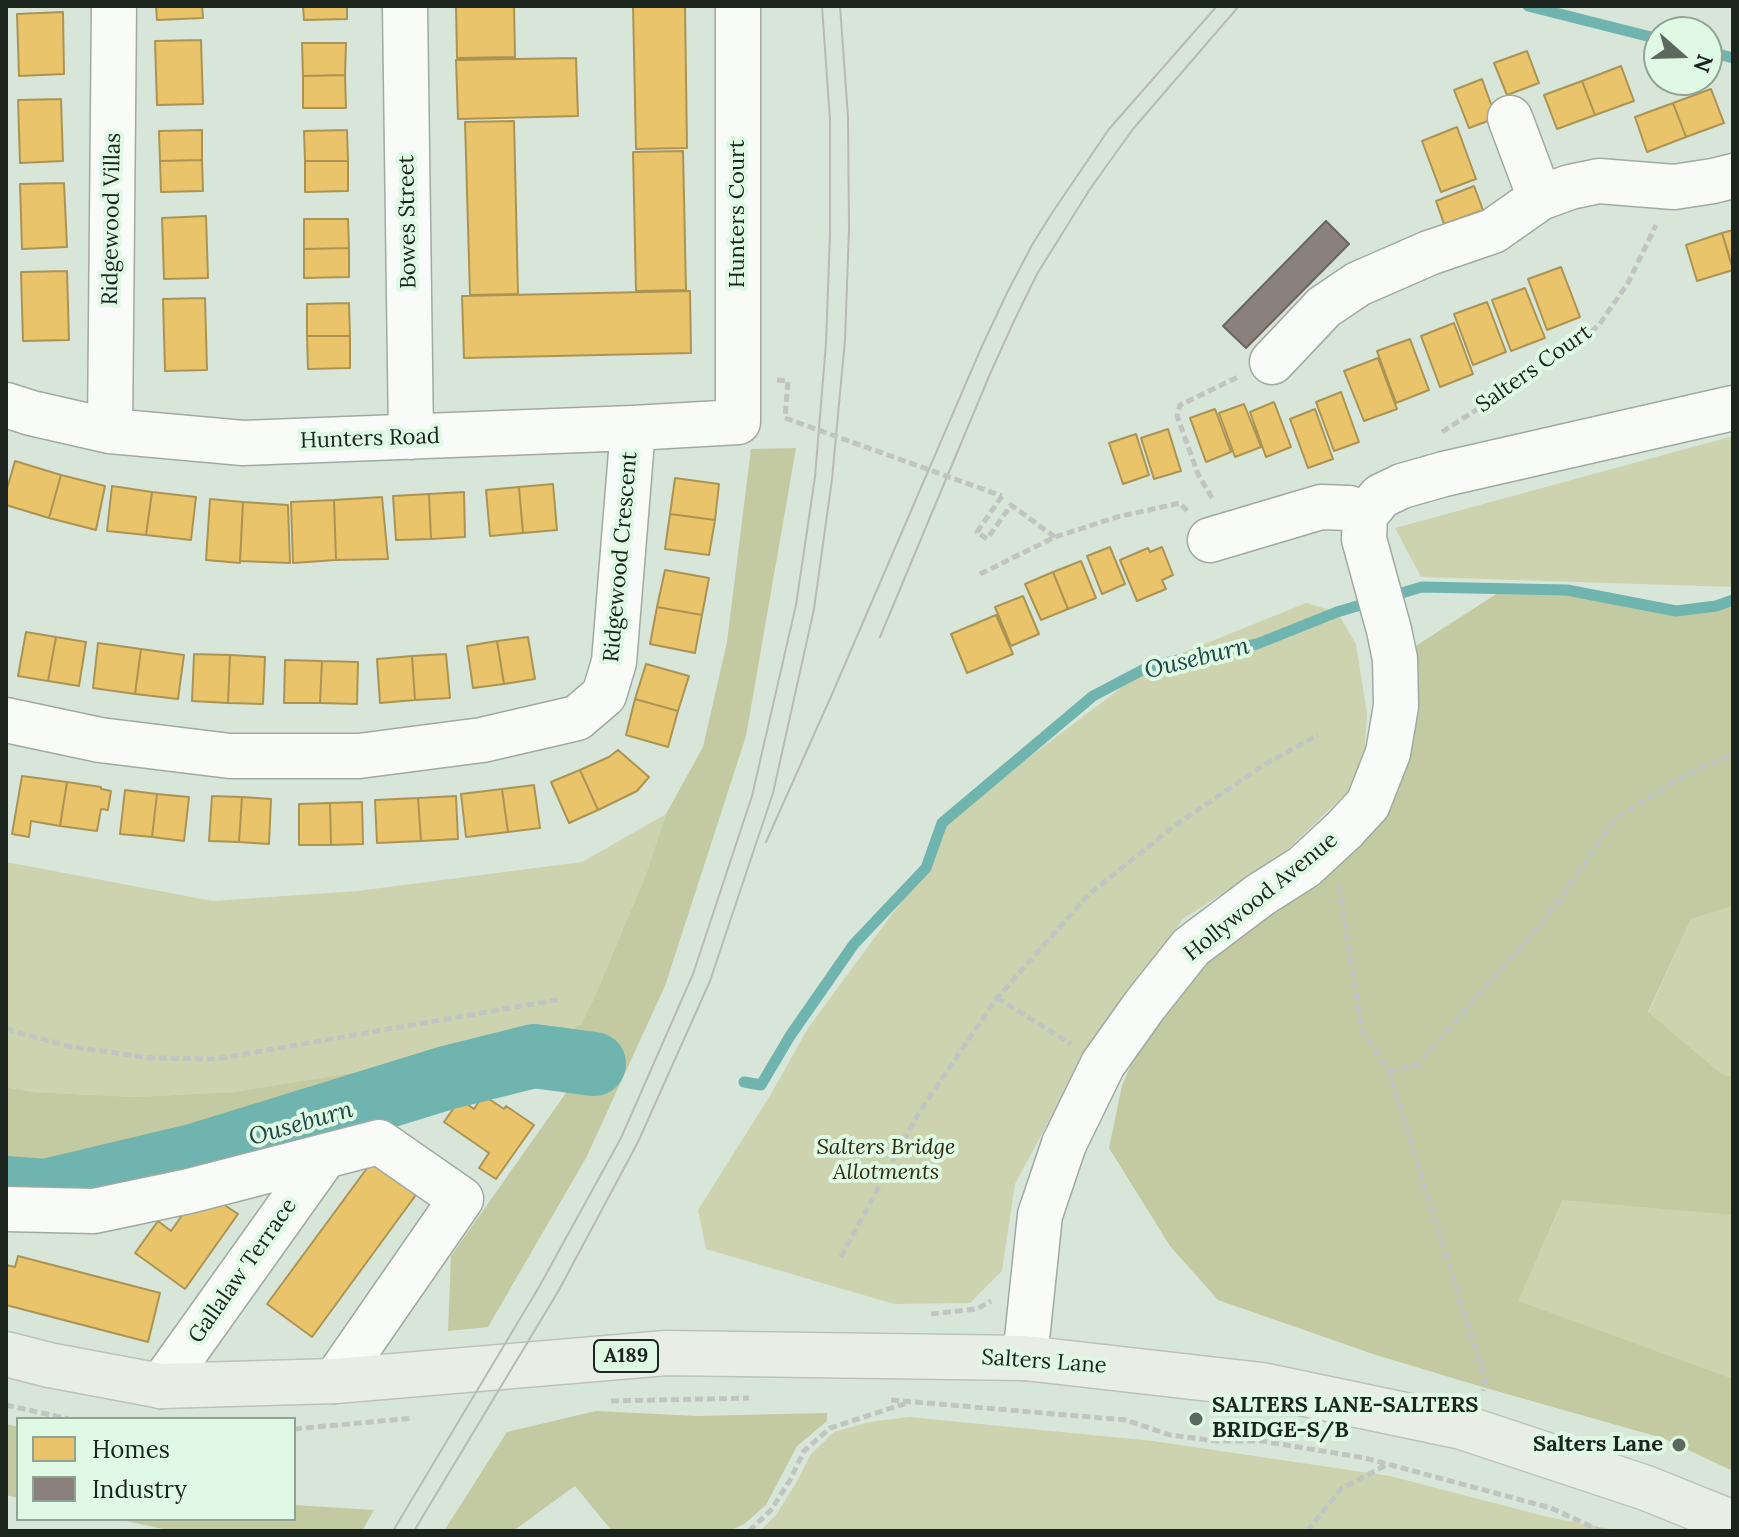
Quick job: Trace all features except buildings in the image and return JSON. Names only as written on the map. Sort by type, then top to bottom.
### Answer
[{"type":"main road","name":"Salters Lane","points":[[335,1381],[666,1353],[1025,1358],[1262,1385],[1462,1427],[1646,1488],[1733,1523]]},
{"type":"main road","name":"A189","points":[[6,1354],[161,1386],[335,1381]]},
{"type":"street","name":"Ridgewood Villas","points":[[110,431],[114,6]]},
{"type":"street","name":"Bowes Street","points":[[405,6],[411,437]]},
{"type":"street","name":"Hunters Court","points":[[738,6],[738,422]]},
{"type":"street","points":[[1510,118],[1540,198]]},
{"type":"street","points":[[1272,362],[1324,307],[1358,284],[1429,253],[1493,231],[1540,198],[1599,181],[1674,187],[1733,176]]},
{"type":"street","name":"Hunters Road","points":[[6,405],[110,431],[243,443],[738,422]]},
{"type":"street","points":[[1222,536],[1321,507],[1349,508],[1365,515],[1381,496],[1402,486],[1733,408]]},
{"type":"street","name":"Ridgewood Crescent","points":[[6,720],[100,740],[230,756],[359,756],[482,740],[577,718],[604,695],[614,662],[633,428]]},
{"type":"street","name":"Hollywood Avenue","points":[[1025,1358],[1040,1215],[1064,1144],[1103,1064],[1191,947],[1260,895],[1304,867],[1368,804],[1388,753],[1396,706],[1395,659],[1364,539],[1365,515]]},
{"type":"street","points":[[6,1209],[94,1211],[189,1191],[379,1142],[461,1199],[335,1381]]},
{"type":"street","name":"Gallalaw Terrace","points":[[161,1386],[325,1156]]},
{"type":"path","name":"Salters Court","points":[[1433,438],[1582,342],[1601,322],[1628,283],[1674,187]]},
{"type":"path","points":[[980,574],[1055,537],[1117,517],[1180,503],[1222,536],[1226,524],[1198,474],[1177,416],[1180,405],[1272,362]]},
{"type":"path","points":[[785,418],[1002,496],[977,532],[987,539],[1011,505],[1055,537]]},
{"type":"path","points":[[841,1257],[918,1114],[997,998],[1087,896],[1174,826],[1264,765],[1318,735]]},
{"type":"path","points":[[1389,1071],[1417,1065],[1548,916],[1615,819],[1687,774],[1733,755]]},
{"type":"path","points":[[1331,842],[1362,1030],[1389,1071],[1485,1380],[1482,1394]]},
{"type":"path","points":[[997,998],[1103,1064]]},
{"type":"path","points":[[6,1029],[67,1046],[151,1058],[216,1059],[562,999]]},
{"type":"path","points":[[597,1402],[757,1397]]},
{"type":"path","points":[[887,1399],[1126,1420],[1170,1435],[1216,1441],[1262,1441],[1389,1463],[1551,1508],[1601,1531]]},
{"type":"path","points":[[749,1531],[771,1510],[804,1451],[830,1428],[916,1400]]},
{"type":"path","points":[[6,1405],[60,1417]]},
{"type":"path","points":[[296,1429],[421,1417]]},
{"type":"path","points":[[1307,1531],[1341,1489],[1389,1463]]},
{"type":"green space","points":[[1733,436],[1733,587],[1421,577],[1395,528]]},
{"type":"green space","points":[[796,448],[746,736],[665,986],[586,1158],[488,1327],[448,1331],[451,1256],[573,1083],[525,1079],[473,1084],[376,1120],[152,1181],[85,1193],[6,1194],[6,1087],[32,1092],[135,1097],[233,1092],[551,1041],[581,1024],[645,877],[666,814],[703,747],[727,642],[751,449]]},
{"type":"green space","points":[[1504,589],[1567,590],[1676,611],[1716,606],[1733,600],[1733,906],[1691,919],[1648,1012],[1721,1074],[1733,1077],[1733,1215],[1563,1200],[1518,1301],[1733,1379],[1733,1471],[1663,1438],[1376,1355],[1218,1300],[1170,1246],[1109,1148],[1122,1086],[1148,1024],[1193,972],[1312,880],[1408,651]]},
{"type":"green space","name":"Salters Bridge Allotments","points":[[1306,603],[1337,612],[1356,644],[1367,713],[1363,777],[1281,856],[1183,919],[1074,1074],[1015,1184],[1002,1271],[970,1303],[894,1304],[706,1249],[698,1210],[771,1094],[808,1028],[926,868],[942,823],[1150,666]]},
{"type":"green space","points":[[666,814],[645,877],[581,1024],[551,1041],[233,1092],[135,1097],[32,1092],[6,1087],[6,862],[213,901],[357,891],[582,862]]},
{"type":"green space","points":[[1733,906],[1733,1471],[1663,1438],[1479,1386],[1691,919]]},
{"type":"green space","points":[[596,1411],[697,1416],[827,1413],[827,1421],[797,1446],[766,1505],[744,1524],[730,1531],[612,1531],[575,1486],[513,1531],[444,1531],[507,1432]]},
{"type":"green space","points":[[909,1417],[1153,1441],[1390,1476],[1548,1517],[1620,1531],[760,1531],[776,1515],[811,1454],[834,1432],[869,1422]]},
{"type":"green space","points":[[6,1424],[16,1426],[16,1498],[6,1495]]},
{"type":"green space","points":[[296,1505],[374,1510],[362,1531],[172,1531],[126,1521],[296,1521]]},
{"type":"waterway","points":[[1528,6],[1643,35]]},
{"type":"waterway","points":[[1723,55],[1733,58]]},
{"type":"waterway","name":"Ouseburn","points":[[1391,596],[1422,587],[1567,590],[1676,611],[1716,606],[1733,600]]},
{"type":"waterway","name":"Ouseburn","points":[[744,1082],[761,1085],[790,1036],[854,944],[926,868],[942,823],[1093,696],[1150,666],[1257,644],[1337,612],[1374,601]]},
{"type":"waterway","name":"Ouseburn","points":[[6,1188],[46,1191],[193,1156],[446,1078],[534,1056],[594,1064]]},
{"type":"tram line","points":[[393,1531],[539,1287],[621,1138],[693,974],[752,796],[796,605],[815,477],[826,343],[830,234],[830,120],[822,6]]},
{"type":"tram line","points":[[414,1531],[559,1290],[638,1142],[710,981],[773,793],[814,609],[832,479],[845,340],[849,229],[848,117],[840,6]]},
{"type":"tram line","points":[[766,842],[982,346],[1032,245],[1109,129],[1217,6]]},
{"type":"tram line","points":[[880,637],[990,374],[1037,274],[1090,189],[1133,129],[1239,6]]},
{"type":"place","name":"SALTERS LANE-SALTERS BRIDGE-S/B","points":[[1196,1419]]},
{"type":"place","name":"Salters Lane","points":[[1679,1445]]}]
